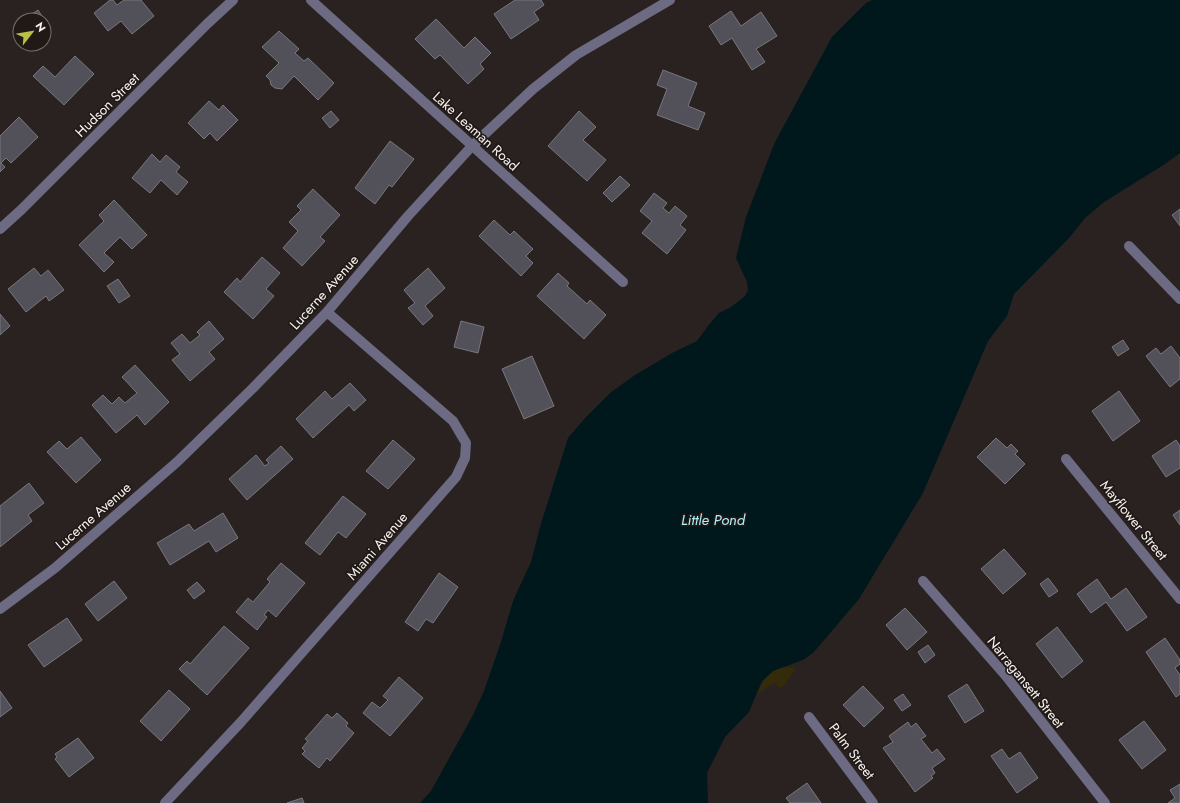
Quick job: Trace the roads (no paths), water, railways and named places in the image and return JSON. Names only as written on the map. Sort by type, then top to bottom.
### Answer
[{"type":"street","name":"Hudson Street","points":[[0,229],[233,0]]},
{"type":"street","name":"Lake Leaman Road","points":[[311,0],[623,282]]},
{"type":"street","name":"Lucerne Avenue","points":[[0,608],[55,568],[177,462],[253,388],[327,312],[408,216],[472,146],[533,88],[576,55],[670,0]]},
{"type":"street","points":[[1129,246],[1180,299]]},
{"type":"street","name":"Miami Avenue","points":[[165,803],[241,722],[456,477],[465,458],[466,443],[453,421],[327,312]]},
{"type":"street","name":"Mayflower Street","points":[[1066,459],[1180,598]]},
{"type":"street","name":"Narragansett Street","points":[[923,581],[1006,676],[1105,803]]},
{"type":"street","name":"Palm Street","points":[[809,717],[873,803]]},
{"type":"water","name":"Little Pond","points":[[872,0],[1180,0],[1180,153],[1104,202],[1085,218],[1070,237],[1014,294],[1007,316],[988,341],[923,493],[859,599],[813,653],[803,660],[773,671],[762,681],[749,712],[725,737],[707,773],[708,803],[420,803],[431,791],[473,715],[484,691],[513,601],[531,562],[540,527],[568,438],[610,393],[635,375],[672,353],[697,341],[719,313],[731,307],[745,296],[748,290],[747,282],[736,258],[746,217],[775,142],[832,37],[866,3]]}]
